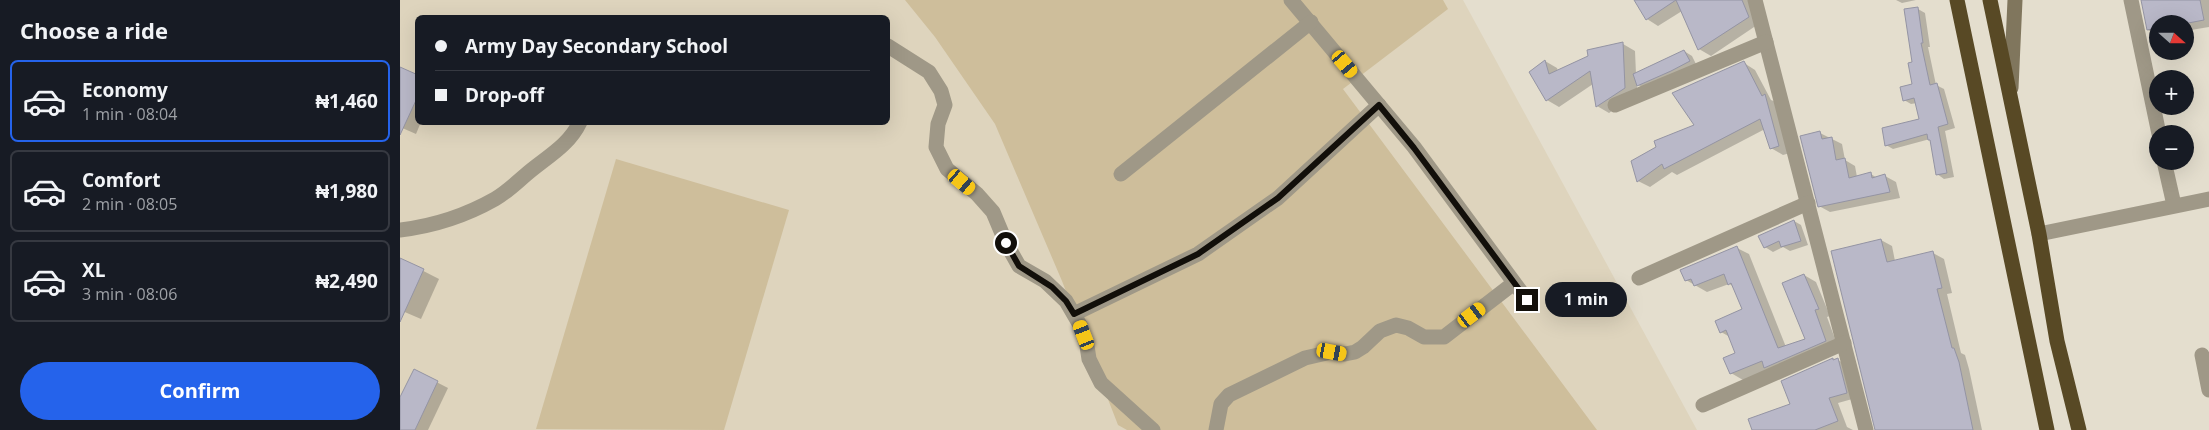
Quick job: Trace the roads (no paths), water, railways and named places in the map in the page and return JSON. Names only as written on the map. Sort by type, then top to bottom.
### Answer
[{"type":"highway","points":[[1957,0],[2047,430]]},
{"type":"highway","points":[[1990,0],[2038,234],[2057,341],[2080,430]]},
{"type":"main road","points":[[2011,100],[2014,0]]},
{"type":"street","points":[[1291,0],[1414,148],[1527,300]]},
{"type":"street","points":[[1755,0],[1866,430]]},
{"type":"street","points":[[2131,0],[2157,125]]},
{"type":"street","points":[[1121,174],[1311,22]]},
{"type":"street","points":[[1615,105],[1766,42]]},
{"type":"street","points":[[890,47],[929,72],[941,91],[944,105],[938,124],[936,147],[947,169],[977,194],[993,212],[1006,243],[1019,266],[1052,287],[1066,301],[1088,346],[1094,371],[1101,383],[1153,430]]},
{"type":"street","points":[[1074,314],[1198,254],[1278,198],[1379,105]]},
{"type":"street","points":[[400,230],[428,226],[461,216],[496,198],[565,145],[578,125]]},
{"type":"street","points":[[2166,170],[2174,206]]},
{"type":"street","points":[[2038,234],[2209,199]]},
{"type":"street","points":[[1639,278],[1808,203]]},
{"type":"street","points":[[1216,430],[1221,404],[1229,395],[1304,358],[1332,352],[1345,354],[1355,352],[1380,331],[1396,325],[1408,328],[1424,337],[1444,337],[1514,283]]},
{"type":"street","points":[[1702,405],[1844,343]]},
{"type":"street","points":[[2202,355],[2209,390]]}]
